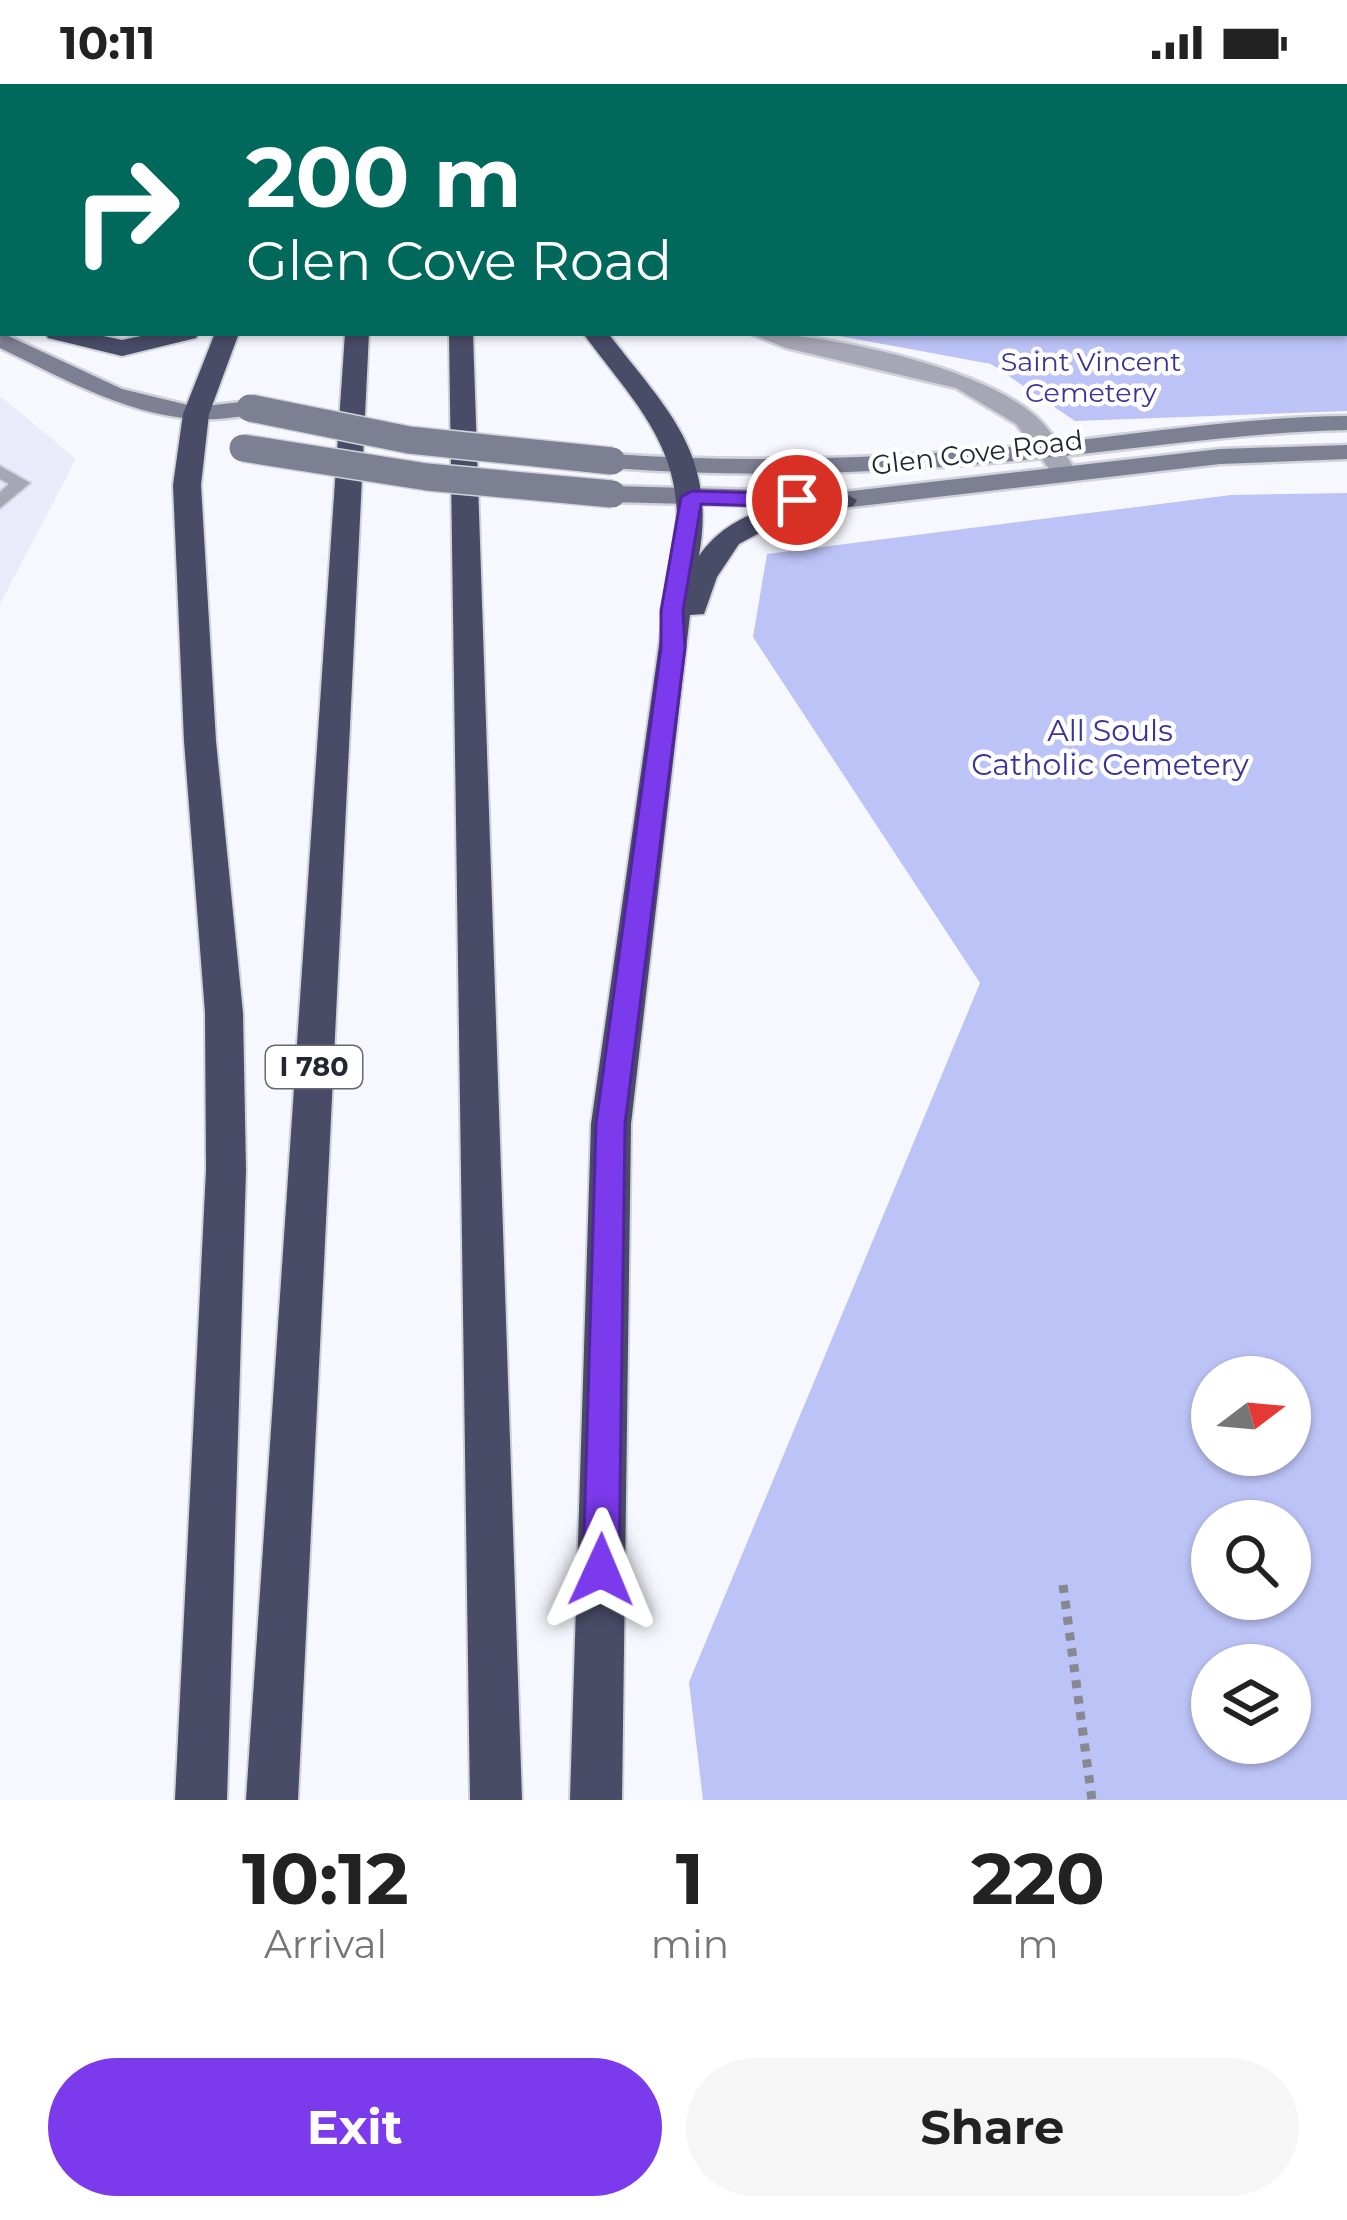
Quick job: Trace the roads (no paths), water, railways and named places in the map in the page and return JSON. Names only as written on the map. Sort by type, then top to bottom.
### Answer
[{"type":"highway","points":[[71,336],[122,347],[173,336]]},
{"type":"highway","points":[[202,1800],[226,1170],[224,1013],[200,741],[187,484],[196,414],[226,336]]},
{"type":"highway","name":"I 780","points":[[272,1800],[357,336]]},
{"type":"highway","points":[[460,336],[496,1800]]},
{"type":"highway","points":[[596,1800],[610,1124],[690,483],[668,424],[597,336]]},
{"type":"highway","points":[[673,648],[692,612],[703,568],[731,535],[759,520],[844,500]]},
{"type":"main road","name":"Glen Cove Road","points":[[0,339],[114,394],[196,414],[250,407],[410,440],[612,461],[690,483],[844,500],[1056,461],[1150,435],[1347,423]]},
{"type":"main road","name":"Glen Cove Road","points":[[196,414],[243,448],[421,479],[612,494],[872,464],[1347,452]]},
{"type":"street","points":[[773,336],[951,376],[988,392],[1028,421],[1056,461]]},
{"type":"lane","points":[[0,471],[21,483],[0,502]]},
{"type":"park label","name":"Saint Vincent Cemetery","points":[[1091,378]]},
{"type":"park label","name":"All Souls Catholic Cemetery","points":[[1110,748]]}]
